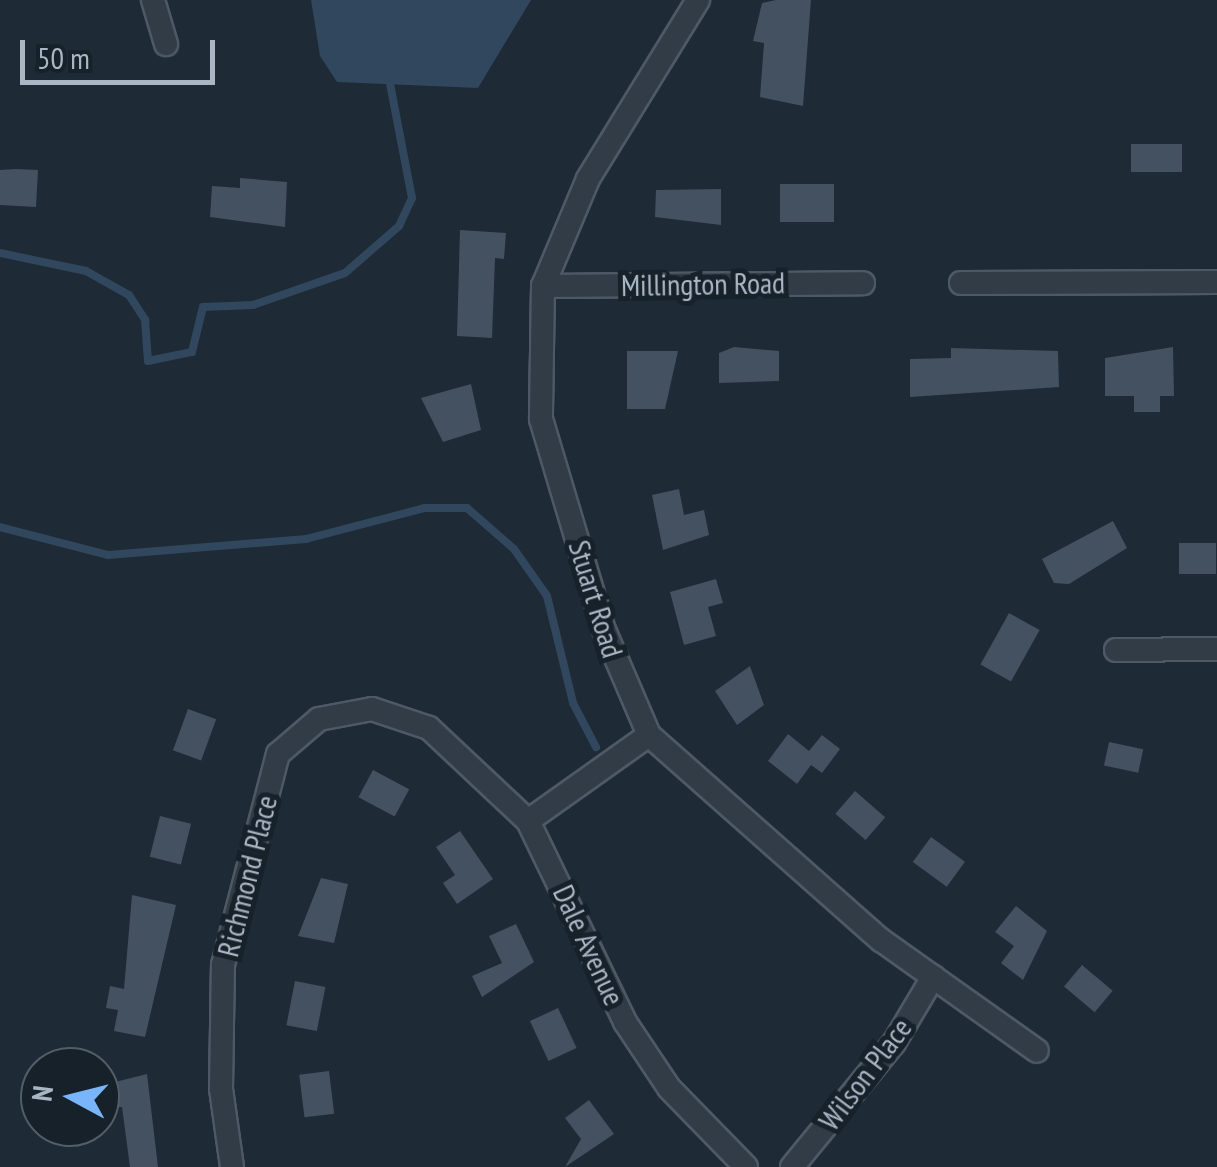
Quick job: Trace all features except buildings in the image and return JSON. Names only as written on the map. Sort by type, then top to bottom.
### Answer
[{"type":"street","points":[[153,0],[166,44]]},
{"type":"street","name":"Stuart Road","points":[[698,0],[588,180],[543,286],[542,418],[604,630],[648,735],[933,978],[1037,1051]]},
{"type":"street","name":"Millington Road","points":[[543,286],[863,282]]},
{"type":"street","points":[[961,283],[1217,282]]},
{"type":"street","points":[[1116,650],[1217,649]]},
{"type":"street","name":"Richmond Place","points":[[232,1167],[221,1089],[223,965],[278,754],[319,719],[372,709],[429,728]]},
{"type":"street","name":"Dale Avenue","points":[[429,728],[528,821],[625,1022],[735,1163]]},
{"type":"street","points":[[528,821],[648,735]]},
{"type":"street","name":"Wilson Place","points":[[792,1167],[894,1043],[933,978]]},
{"type":"water","points":[[311,0],[531,0],[478,88],[337,82],[320,56]]},
{"type":"waterway","points":[[0,253],[86,271],[129,295],[145,320],[148,361],[192,352],[203,307],[253,305],[345,273],[399,226],[412,198],[390,84]]},
{"type":"waterway","points":[[0,527],[108,555],[306,539],[425,508],[467,508],[514,549],[547,596],[573,703],[596,747]]}]
